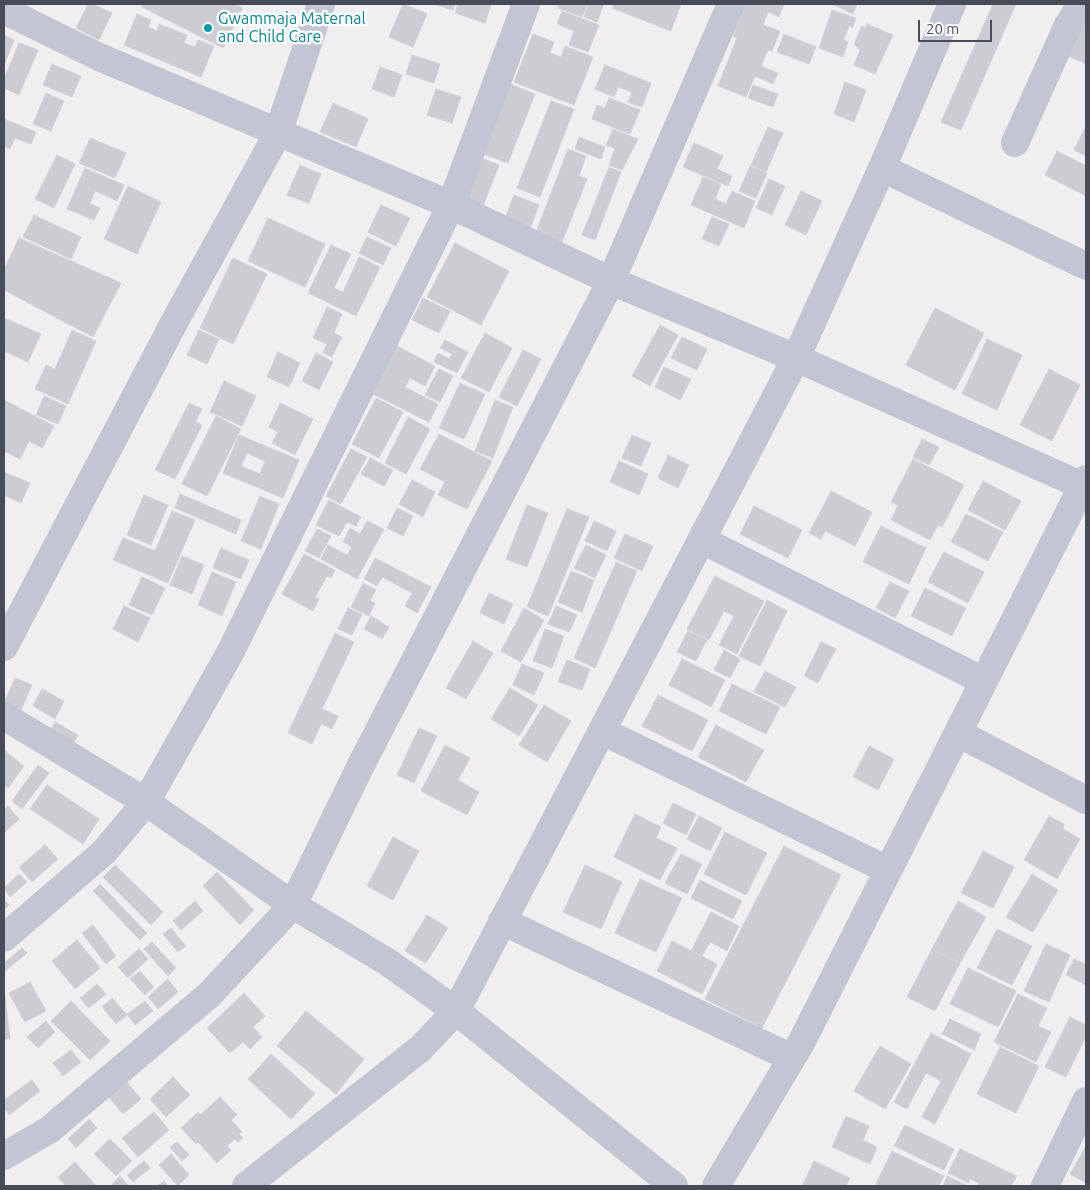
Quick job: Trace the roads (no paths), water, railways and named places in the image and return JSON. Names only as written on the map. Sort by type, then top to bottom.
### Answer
[{"type":"street","points":[[4,646],[176,319],[278,133],[321,4]]},
{"type":"street","points":[[4,938],[104,852],[146,802],[230,653],[450,205],[526,4]]},
{"type":"street","points":[[4,1156],[49,1130],[202,1001],[250,954],[293,904],[361,765],[611,281],[731,4]]},
{"type":"street","points":[[246,1186],[421,1048],[456,1010],[796,358],[882,168],[952,4]]},
{"type":"street","points":[[1015,143],[1068,25],[1081,4]]},
{"type":"street","points":[[4,10],[99,57],[450,205],[611,281],[796,358],[1084,483],[1076,524],[984,681],[792,1058],[716,1186]]},
{"type":"street","points":[[882,168],[1086,266]]},
{"type":"street","points":[[702,540],[984,681]]},
{"type":"street","points":[[4,716],[146,802],[293,904],[389,963],[456,1010],[674,1186]]},
{"type":"street","points":[[602,731],[888,870]]},
{"type":"street","points":[[958,733],[1086,800]]},
{"type":"street","points":[[502,922],[792,1058]]},
{"type":"street","points":[[1045,1186],[1086,1101]]},
{"type":"place","name":"Gwammaja Maternal and Child Care","points":[[208,28]]}]
